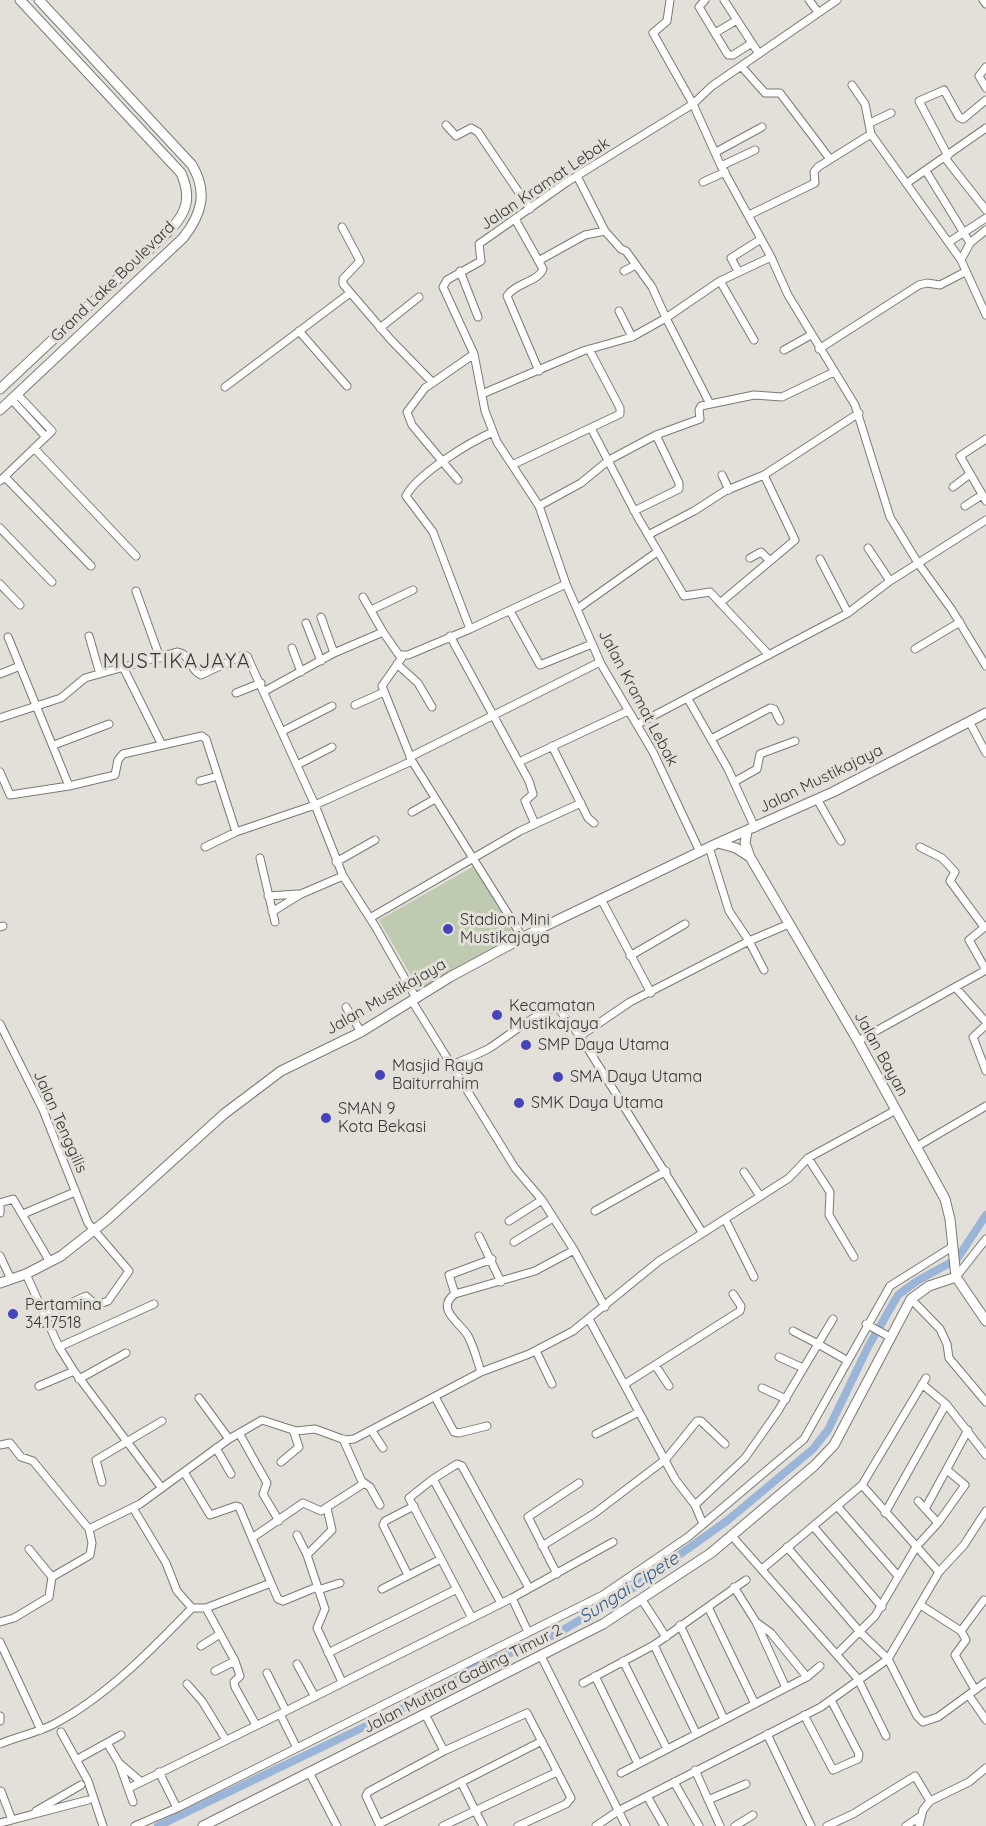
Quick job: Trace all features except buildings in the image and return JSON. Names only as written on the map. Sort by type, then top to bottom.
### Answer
[{"type":"street","name":"Grand Lake Boulevard","points":[[0,389],[180,219],[186,207],[187,187],[181,173],[20,0]]},
{"type":"street","name":"Grand Lake Boulevard","points":[[0,410],[133,286],[195,224],[202,196],[200,179],[192,165],[39,0]]},
{"type":"street","points":[[670,0],[667,21],[653,33],[693,104],[723,169],[771,257],[788,295],[859,413],[887,509],[918,562],[960,622],[986,666]]},
{"type":"street","points":[[705,0],[699,8],[728,55],[733,55],[752,43]]},
{"type":"street","points":[[724,0],[759,54]]},
{"type":"street","points":[[809,0],[818,12]]},
{"type":"street","name":"Jalan Kramat Lebak","points":[[700,852],[638,724],[600,662],[566,584],[539,506],[493,432],[474,354],[444,290],[445,282],[481,261],[478,245],[577,176],[693,104],[704,92],[837,0]]},
{"type":"street","points":[[983,0],[986,4]]},
{"type":"street","points":[[715,33],[737,20]]},
{"type":"street","points":[[741,66],[765,93],[780,93],[830,159]]},
{"type":"street","points":[[986,67],[979,76],[986,88]]},
{"type":"street","points":[[102,88],[112,79]]},
{"type":"street","points":[[852,86],[865,104],[871,134],[961,260],[986,315]]},
{"type":"street","points":[[986,100],[963,119],[959,117],[944,90],[919,101],[946,157],[986,210]]},
{"type":"street","points":[[870,123],[891,112]]},
{"type":"street","points":[[446,125],[456,136],[471,128],[478,132],[530,208]]},
{"type":"street","points":[[716,152],[762,127]]},
{"type":"street","points":[[907,183],[986,128]]},
{"type":"street","points":[[749,215],[815,183],[815,169],[871,134]]},
{"type":"street","points":[[704,182],[755,150]]},
{"type":"street","points":[[926,171],[970,243]]},
{"type":"street","points":[[577,176],[605,231],[621,249],[626,251],[656,294],[710,404]]},
{"type":"street","points":[[949,242],[986,218]]},
{"type":"street","points":[[515,219],[543,269],[541,274],[512,290],[507,296],[539,370]]},
{"type":"street","points":[[342,226],[360,261],[343,279],[343,284],[380,328],[432,383]]},
{"type":"street","points":[[961,260],[970,243],[986,230]]},
{"type":"street","points":[[540,260],[585,236],[605,231]]},
{"type":"street","points":[[738,271],[731,258],[761,240]]},
{"type":"street","points":[[482,394],[589,349],[632,338],[720,281],[771,257]]},
{"type":"street","points":[[624,271],[636,265]]},
{"type":"street","points":[[459,272],[478,317]]},
{"type":"street","points":[[819,349],[919,285],[927,283],[940,285],[965,272]]},
{"type":"street","points":[[122,275],[133,286]]},
{"type":"street","points":[[720,281],[754,340]]},
{"type":"street","points":[[225,387],[350,293]]},
{"type":"street","points":[[380,328],[418,297]]},
{"type":"street","points":[[619,311],[632,338]]},
{"type":"street","points":[[299,331],[347,386]]},
{"type":"street","points":[[784,350],[811,334]]},
{"type":"street","points":[[512,465],[591,428],[621,411],[589,349]]},
{"type":"street","points":[[458,480],[442,463],[407,415],[409,406],[432,383],[474,354]]},
{"type":"street","points":[[539,506],[581,483],[609,460],[656,435],[700,419],[700,408],[754,396],[782,398],[834,372]]},
{"type":"street","points":[[14,397],[52,431],[2,479],[91,566]]},
{"type":"street","points":[[14,397],[46,437]]},
{"type":"street","points":[[648,535],[729,490],[764,475],[859,413]]},
{"type":"street","points":[[591,428],[634,511],[684,596],[706,590],[769,654]]},
{"type":"street","points":[[470,629],[433,532],[406,496],[465,445],[493,432]]},
{"type":"street","points":[[634,511],[679,489],[679,483],[656,435]]},
{"type":"street","points":[[965,506],[984,498],[961,455],[986,439]]},
{"type":"street","points":[[34,448],[136,556]]},
{"type":"street","points":[[953,487],[970,474]]},
{"type":"street","points":[[722,475],[729,490]]},
{"type":"street","points":[[720,603],[795,540],[764,475]]},
{"type":"street","points":[[638,724],[848,613],[918,562],[986,520]]},
{"type":"street","points":[[0,528],[52,582]]},
{"type":"street","points":[[868,548],[890,581]]},
{"type":"street","points":[[576,609],[657,552]]},
{"type":"street","points":[[750,558],[761,552],[770,561]]},
{"type":"street","points":[[820,559],[848,613]]},
{"type":"street","points":[[0,584],[20,605]]},
{"type":"street","points":[[523,938],[411,759],[382,683],[403,656],[470,629],[566,584]]},
{"type":"street","points":[[371,610],[413,590]]},
{"type":"street","points":[[136,591],[160,658]]},
{"type":"street","points":[[363,597],[397,653],[403,656]]},
{"type":"street","points":[[510,610],[540,665],[592,644]]},
{"type":"street","points":[[321,617],[334,653]]},
{"type":"street","points":[[915,650],[960,622]]},
{"type":"street","points":[[306,623],[321,661]]},
{"type":"street","points":[[265,691],[334,653],[383,632]]},
{"type":"street","points":[[89,636],[100,674]]},
{"type":"street","points":[[450,636],[519,762],[533,793],[525,801],[535,824]]},
{"type":"street","points":[[8,637],[39,706],[69,786]]},
{"type":"street","points":[[292,648],[301,672]]},
{"type":"street","points":[[0,718],[61,698],[79,681],[177,652],[183,653],[195,672],[201,675],[245,655],[283,731],[343,876],[370,918],[452,1065],[515,1168],[542,1200],[574,1250],[605,1307]]},
{"type":"street","points":[[205,847],[236,832],[315,805],[411,759],[600,662]]},
{"type":"street","points":[[397,664],[418,683],[432,707]]},
{"type":"street","points":[[0,674],[20,666]]},
{"type":"street","points":[[124,669],[162,745]]},
{"type":"street","points":[[236,693],[261,683]]},
{"type":"street","points":[[355,705],[384,692]]},
{"type":"street","points":[[688,699],[734,782],[751,830]]},
{"type":"street","points":[[283,731],[332,706]]},
{"type":"street","points":[[711,739],[770,708],[774,709],[780,721]]},
{"type":"street","points":[[519,762],[628,711]]},
{"type":"street","name":"Jalan Mustikajaya","points":[[0,1283],[50,1262],[93,1231],[224,1114],[280,1071],[361,1032],[523,938],[714,845],[817,800],[986,714]]},
{"type":"street","points":[[969,723],[986,753]]},
{"type":"street","points":[[54,745],[109,724]]},
{"type":"street","points":[[0,772],[10,795],[69,786],[110,778],[115,775],[118,759],[123,754],[204,737],[236,832]]},
{"type":"street","points":[[734,782],[757,769],[760,754],[795,741]]},
{"type":"street","points":[[552,746],[581,803],[594,823]]},
{"type":"street","points":[[297,765],[332,747]]},
{"type":"street","points":[[200,781],[218,776]]},
{"type":"street","points":[[412,812],[435,799]]},
{"type":"street","points":[[817,800],[841,841]]},
{"type":"street","points":[[370,918],[535,824],[581,803]]},
{"type":"street","name":"Jalan Bayan","points":[[751,830],[745,843],[750,856],[858,1041],[948,1207],[956,1277]]},
{"type":"street","points":[[336,862],[375,840]]},
{"type":"street","points":[[750,856],[735,848],[714,845],[729,911],[749,941],[764,970]]},
{"type":"street","points":[[858,1041],[956,988],[985,967],[969,940],[985,927],[950,881],[954,872],[942,858],[920,847]]},
{"type":"street","points":[[260,858],[275,922]]},
{"type":"street","points":[[272,912],[301,894],[343,876]]},
{"type":"street","points":[[268,896],[301,894]]},
{"type":"street","points":[[601,899],[651,993]]},
{"type":"street","points":[[630,956],[686,924]]},
{"type":"street","points":[[580,1036],[608,1016],[749,941],[789,924]]},
{"type":"street","points":[[956,988],[986,1023],[973,1037],[986,1071]]},
{"type":"street","points":[[346,1007],[361,1032]]},
{"type":"street","points":[[452,1065],[486,1050],[553,1008],[561,1010],[580,1036],[702,1232]]},
{"type":"street","name":"Jalan Tenggilis","points":[[1,1027],[43,1110],[93,1231],[128,1270],[129,1274],[107,1302],[96,1305],[86,1296],[44,1315]]},
{"type":"street","points":[[916,1147],[986,1106]]},
{"type":"street","points":[[89,1529],[133,1508],[229,1439],[262,1420],[293,1430],[315,1429],[343,1439],[354,1439],[481,1372],[536,1351],[589,1319],[659,1261],[789,1178],[808,1158],[896,1110]]},
{"type":"street","points":[[808,1158],[830,1192],[829,1215],[854,1257]]},
{"type":"street","points":[[595,1211],[666,1172]]},
{"type":"street","points":[[744,1172],[760,1196]]},
{"type":"street","points":[[24,1214],[75,1192]]},
{"type":"street","points":[[0,1213],[0,1205],[12,1198],[24,1214],[50,1262]]},
{"type":"street","points":[[509,1221],[542,1200]]},
{"type":"street","points":[[514,1242],[553,1218]]},
{"type":"street","points":[[725,1219],[754,1276]]},
{"type":"street","points":[[479,1236],[492,1259],[501,1282]]},
{"type":"street","points":[[986,1239],[956,1277],[986,1321]]},
{"type":"street","points":[[135,1826],[177,1808],[603,1595],[666,1554],[804,1439],[890,1286],[952,1249]]},
{"type":"street","points":[[481,1372],[468,1335],[453,1322],[448,1312],[449,1301],[455,1294],[535,1271],[574,1250]]},
{"type":"street","points":[[0,1256],[11,1279]]},
{"type":"street","points":[[455,1294],[449,1275],[492,1259]]},
{"type":"street","points":[[26,1274],[59,1347],[74,1371],[161,1487]]},
{"type":"street","name":"Jalan Mutiara Gading Timur 2","points":[[203,1826],[541,1656],[642,1600],[732,1536],[834,1445],[887,1335],[911,1299],[929,1286],[956,1277]]},
{"type":"street","points":[[626,1384],[741,1311],[741,1306],[733,1294]]},
{"type":"street","points":[[911,1299],[940,1329],[947,1344],[949,1358],[986,1402]]},
{"type":"street","points":[[59,1347],[154,1304]]},
{"type":"street","points":[[589,1319],[626,1384],[675,1479],[695,1504],[703,1524]]},
{"type":"street","points":[[695,1504],[745,1458],[786,1399],[833,1319]]},
{"type":"street","points":[[869,1326],[887,1335]]},
{"type":"street","points":[[793,1331],[848,1361]]},
{"type":"street","points":[[536,1351],[552,1384]]},
{"type":"street","points":[[80,1379],[126,1353]]},
{"type":"street","points":[[779,1357],[803,1368]]},
{"type":"street","points":[[655,1365],[669,1386]]},
{"type":"street","points":[[39,1386],[74,1371]]},
{"type":"street","points":[[762,1569],[862,1485],[924,1381],[968,1430],[986,1455]]},
{"type":"street","points":[[762,1388],[786,1399]]},
{"type":"street","points":[[435,1396],[454,1432],[459,1433],[487,1426]]},
{"type":"street","points":[[200,1398],[229,1439]]},
{"type":"street","points":[[885,1513],[946,1404]]},
{"type":"street","points":[[596,1434],[639,1412]]},
{"type":"street","points":[[542,1546],[596,1513],[666,1459],[699,1420],[725,1444]]},
{"type":"street","points":[[102,1482],[96,1460],[162,1421]]},
{"type":"street","points":[[280,1462],[299,1447],[293,1430]]},
{"type":"street","points":[[925,1509],[968,1430]]},
{"type":"street","points":[[372,1431],[383,1448]]},
{"type":"street","points":[[239,1433],[266,1482],[263,1494],[279,1521]]},
{"type":"street","points":[[343,1439],[363,1482],[370,1487],[380,1505]]},
{"type":"street","points":[[0,1445],[10,1443],[21,1457],[33,1461],[89,1529],[92,1543],[90,1555],[52,1577]]},
{"type":"street","points":[[216,1448],[231,1473]]},
{"type":"street","points":[[472,1618],[410,1496],[457,1464],[462,1466],[529,1588]]},
{"type":"street","points":[[837,1654],[882,1607],[916,1547],[938,1523],[965,1485],[947,1470]]},
{"type":"street","points":[[184,1472],[210,1515],[238,1506],[278,1599],[283,1601],[340,1583]]},
{"type":"street","points":[[433,1479],[501,1603]]},
{"type":"street","points":[[252,1538],[305,1502],[318,1511],[327,1508],[363,1482]]},
{"type":"street","points":[[557,1574],[529,1515],[579,1483]]},
{"type":"street","points":[[862,1485],[939,1572]]},
{"type":"street","points":[[918,1501],[938,1523]]},
{"type":"street","points":[[408,1575],[382,1525],[385,1521],[414,1506]]},
{"type":"street","points":[[837,1506],[898,1576]]},
{"type":"street","points":[[133,1508],[166,1563],[177,1591],[192,1608]]},
{"type":"street","points":[[307,1555],[332,1530],[327,1508]]},
{"type":"street","points":[[596,1826],[618,1811],[831,1700],[888,1659],[939,1572],[964,1545],[986,1511]]},
{"type":"street","points":[[813,1526],[882,1607]]},
{"type":"street","points":[[297,1535],[307,1555],[325,1612],[317,1628],[342,1682]]},
{"type":"street","points":[[732,1536],[858,1679],[886,1736]]},
{"type":"street","points":[[129,1788],[512,1598],[614,1542]]},
{"type":"street","points":[[787,1547],[860,1632],[888,1659],[917,1716],[923,1722],[938,1717],[974,1688],[986,1682]]},
{"type":"street","points":[[0,1622],[14,1618],[50,1597],[52,1577],[29,1549]]},
{"type":"street","points":[[382,1589],[441,1559]]},
{"type":"street","points":[[583,1683],[654,1646],[680,1625],[746,1580]]},
{"type":"street","points":[[0,1744],[41,1730],[76,1712],[149,1652],[192,1608],[206,1608],[271,1583]]},
{"type":"street","points":[[735,1587],[756,1622],[786,1688]]},
{"type":"street","points":[[328,1653],[457,1589]]},
{"type":"street","points":[[512,1598],[528,1632]]},
{"type":"street","points":[[642,1600],[666,1637]]},
{"type":"street","points":[[961,1631],[984,1600]]},
{"type":"street","points":[[922,1606],[961,1631],[966,1640],[955,1655],[974,1688]]},
{"type":"street","points":[[708,1607],[755,1704]]},
{"type":"street","points":[[206,1608],[235,1662],[240,1676],[234,1684],[256,1725]]},
{"type":"street","points":[[756,1622],[771,1633],[807,1677]]},
{"type":"street","points":[[680,1625],[724,1719]]},
{"type":"street","points":[[201,1646],[220,1634]]},
{"type":"street","points":[[0,1642],[41,1730]]},
{"type":"street","points":[[654,1646],[696,1733]]},
{"type":"street","points":[[541,1656],[626,1826]]},
{"type":"street","points":[[623,1661],[667,1749]]},
{"type":"street","points":[[215,1671],[235,1662]]},
{"type":"street","points":[[297,1664],[315,1697]]},
{"type":"street","points":[[621,1773],[807,1677],[820,1666]]},
{"type":"street","points":[[267,1672],[297,1748]]},
{"type":"street","points":[[595,1676],[638,1764]]},
{"type":"street","points":[[187,1684],[202,1701],[226,1740]]},
{"type":"street","points":[[969,1697],[986,1720]]},
{"type":"street","points":[[804,1715],[831,1768],[836,1770],[858,1758],[859,1754],[831,1700]]},
{"type":"street","points":[[518,1826],[570,1801],[571,1798],[530,1714],[525,1713],[444,1751],[368,1792],[366,1796],[380,1825],[542,1742]]},
{"type":"street","points":[[425,1714],[444,1751]]},
{"type":"street","points":[[0,1716],[0,1721]]},
{"type":"street","points":[[61,1732],[95,1798],[103,1826]]},
{"type":"street","points":[[767,1734],[810,1826]]},
{"type":"street","points":[[75,1760],[122,1735]]},
{"type":"street","points":[[107,1743],[118,1763],[133,1802]]},
{"type":"street","points":[[118,1763],[140,1781]]},
{"type":"street","points":[[919,1826],[921,1816],[930,1801],[969,1782],[986,1768]]},
{"type":"street","points":[[696,1770],[720,1826]]},
{"type":"street","points":[[159,1772],[177,1808]]},
{"type":"street","points":[[309,1772],[337,1826]]},
{"type":"street","points":[[443,1826],[557,1772]]},
{"type":"street","points":[[827,1826],[854,1814],[915,1776],[930,1801]]},
{"type":"street","points":[[461,1782],[483,1826]]},
{"type":"street","points":[[674,1782],[699,1826]]},
{"type":"street","points":[[708,1800],[746,1784]]},
{"type":"street","points":[[31,1814],[81,1785]]},
{"type":"street","points":[[1,1791],[12,1820]]},
{"type":"street","points":[[647,1796],[664,1826]]},
{"type":"street","points":[[0,1823],[88,1800]]},
{"type":"street","points":[[735,1826],[753,1815]]},
{"type":"street","points":[[906,1826],[921,1816]]},
{"type":"green space","name":"Stadion Mini Mustikajaya","points":[[476,865],[517,938],[421,993],[379,920]]},
{"type":"waterway","name":"Sungai Cipete","points":[[158,1826],[447,1687],[472,1669],[558,1633],[629,1591],[728,1520],[813,1449],[828,1430],[868,1347],[898,1295],[917,1281],[957,1259],[986,1215]]},
{"type":"place","name":"Stadion Mini Mustikajaya","points":[[448,929]]},
{"type":"place","name":"Kecamatan Mustikajaya","points":[[497,1015]]},
{"type":"place","name":"SMP Daya Utama","points":[[526,1045]]},
{"type":"place","name":"Masjid Raya Baiturrahim","points":[[380,1075]]},
{"type":"place","name":"SMA Daya Utama","points":[[558,1077]]},
{"type":"place","name":"SMK Daya Utama","points":[[519,1103]]},
{"type":"place","name":"SMAN 9 Kota Bekasi","points":[[326,1118]]},
{"type":"place","name":"Pertamina 34.17518","points":[[13,1314]]},
{"type":"district","name":"MUSTIKAJAYA","points":[[177,662]]}]
